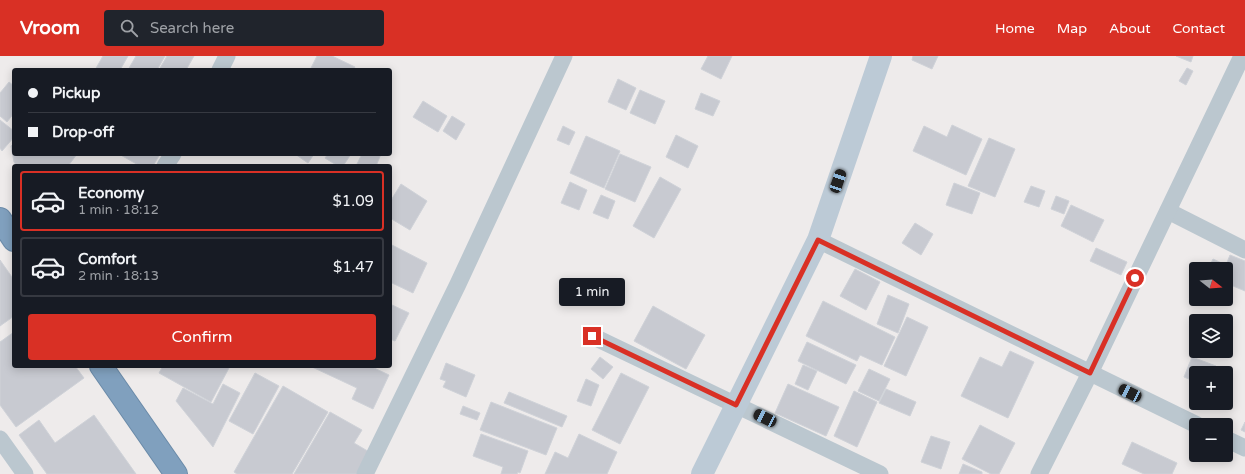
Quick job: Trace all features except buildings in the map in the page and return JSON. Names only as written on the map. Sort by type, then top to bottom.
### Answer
[{"type":"highway","points":[[0,219],[12,237]]},
{"type":"highway","points":[[102,368],[176,474]]},
{"type":"street","points":[[221,68],[227,56]]},
{"type":"street","points":[[365,474],[458,284],[564,56]]},
{"type":"street","points":[[702,474],[818,240],[881,56]]},
{"type":"street","points":[[1039,474],[1090,373],[1242,56]]},
{"type":"street","points":[[1168,211],[1245,250]]},
{"type":"street","points":[[818,240],[1189,421]]},
{"type":"street","points":[[592,336],[880,474]]},
{"type":"street","points":[[0,439],[25,474]]},
{"type":"street","points":[[1233,442],[1245,448]]},
{"type":"route","points":[[592,336],[736,405],[818,240],[1090,373],[1135,278]]}]
